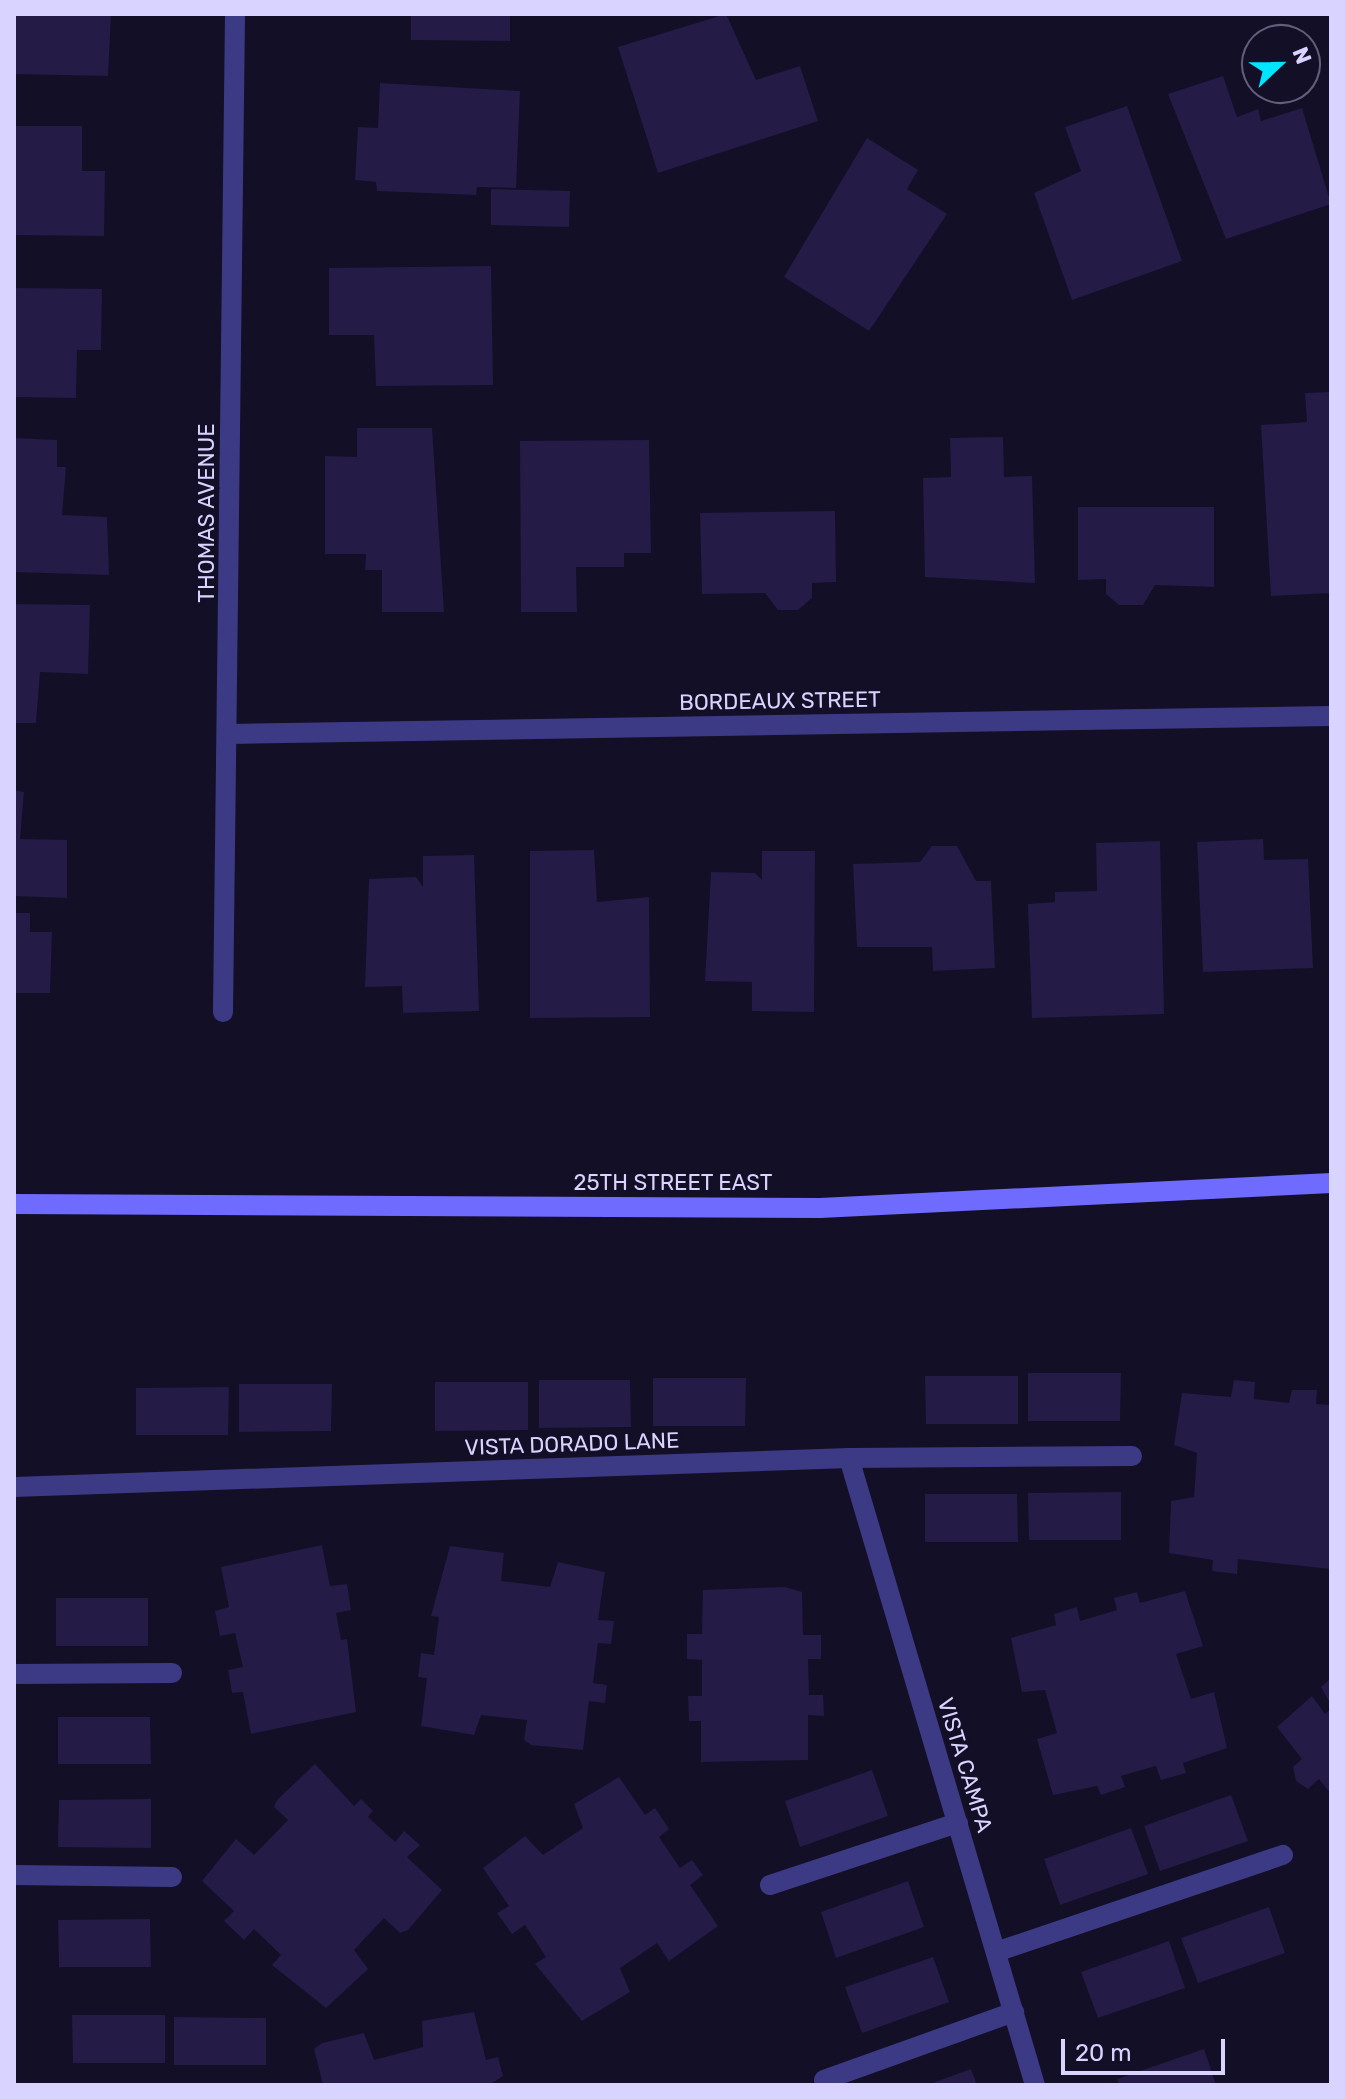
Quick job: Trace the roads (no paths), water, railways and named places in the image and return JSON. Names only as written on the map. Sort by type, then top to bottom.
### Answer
[{"type":"main road","name":"25TH STREET EAST","points":[[14,1204],[820,1208],[1331,1183]]},
{"type":"street","name":"THOMAS AVENUE","points":[[223,1012],[230,734],[235,14]]},
{"type":"street","name":"BORDEAUX STREET","points":[[230,734],[1331,716]]},
{"type":"street","name":"VISTA DORADO LANE","points":[[14,1487],[849,1458],[1132,1456]]},
{"type":"street","name":"VISTA CAMPA","points":[[849,1458],[1035,2085]]},
{"type":"street","points":[[14,1674],[172,1673]]},
{"type":"street","points":[[770,1885],[958,1823]]},
{"type":"street","points":[[996,1952],[1283,1855]]},
{"type":"street","points":[[14,1875],[172,1877]]},
{"type":"street","points":[[824,2080],[1014,2012]]}]
